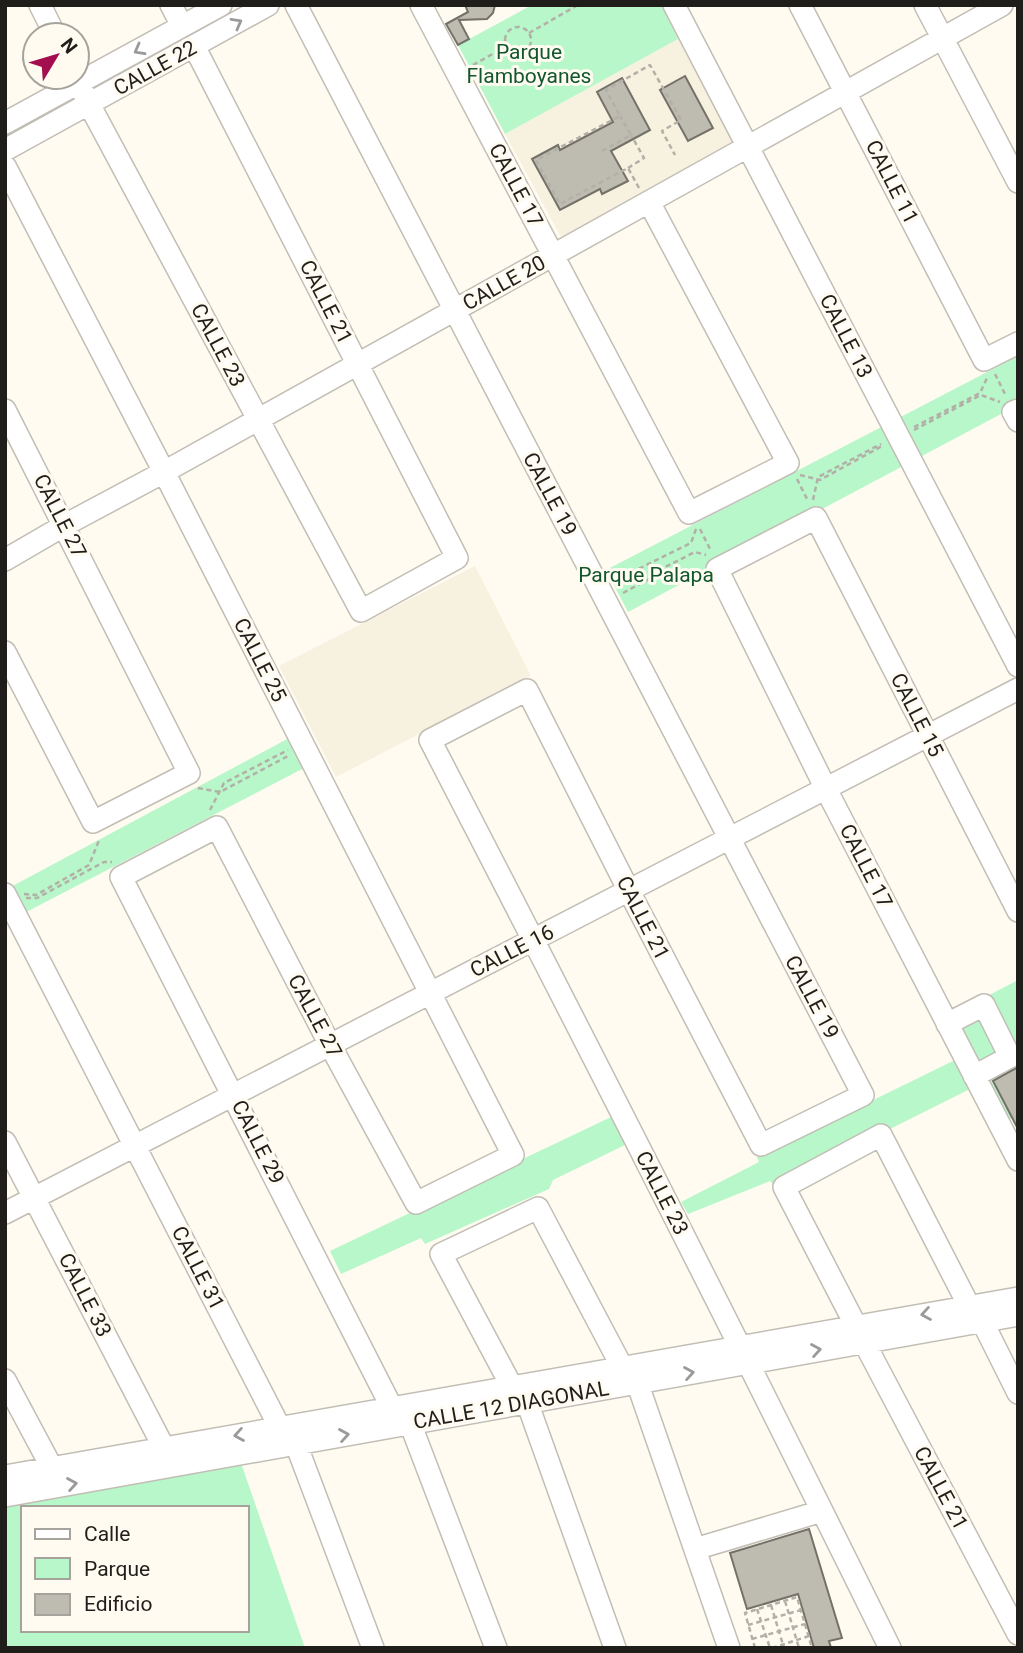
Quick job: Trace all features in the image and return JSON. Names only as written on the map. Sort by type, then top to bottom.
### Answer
[{"type":"street","points":[[40,5],[48,21]]},
{"type":"street","points":[[171,5],[182,26]]},
{"type":"street","name":"CALLE 22","points":[[91,73],[220,5]]},
{"type":"street","name":"CALLE 22","points":[[5,150],[268,5]]},
{"type":"street","name":"CALLE 19","points":[[296,5],[863,1095],[761,1145]]},
{"type":"street","name":"CALLE 17","points":[[421,5],[693,518]]},
{"type":"street","name":"CALLE 13","points":[[674,5],[1018,666]]},
{"type":"street","name":"CALLE 11","points":[[800,5],[987,364]]},
{"type":"street","points":[[925,5],[1018,182]]},
{"type":"street","name":"CALLE 20","points":[[5,560],[553,256],[646,198],[748,147],[1002,5]]},
{"type":"street","name":"CALLE 21","points":[[194,46],[457,558],[361,611]]},
{"type":"street","name":"CALLE 22","points":[[5,123],[59,91]]},
{"type":"street","name":"CALLE 23","points":[[83,91],[361,611]]},
{"type":"street","name":"CALLE 25","points":[[5,166],[513,1155],[416,1203]]},
{"type":"street","points":[[646,198],[791,468],[693,518]]},
{"type":"street","points":[[987,364],[1018,343]]},
{"type":"street","name":"CALLE 27","points":[[5,410],[65,525],[188,780]]},
{"type":"street","points":[[716,563],[813,513]]},
{"type":"street","name":"CALLE 15","points":[[813,513],[1018,911]]},
{"type":"street","name":"CALLE 17","points":[[716,563],[826,789],[1018,1160]]},
{"type":"street","points":[[5,652],[98,826],[188,780]]},
{"type":"street","name":"CALLE 21","points":[[430,740],[527,690],[761,1145]]},
{"type":"street","name":"CALLE 16","points":[[5,1213],[1018,690]]},
{"type":"street","name":"CALLE 23","points":[[430,740],[744,1354],[890,1648]]},
{"type":"street","points":[[120,870],[212,822]]},
{"type":"street","name":"CALLE 27","points":[[212,822],[416,1203]]},
{"type":"street","name":"CALLE 29","points":[[120,870],[392,1408]]},
{"type":"street","name":"CALLE 31","points":[[11,895],[135,1146],[280,1428],[296,1444],[373,1648]]},
{"type":"street","points":[[947,1024],[984,1005],[1010,1057],[974,1076]]},
{"type":"street","name":"CALLE 21","points":[[975,1314],[881,1135],[784,1187],[1018,1634]]},
{"type":"street","name":"CALLE 33","points":[[5,1142],[163,1448]]},
{"type":"street","points":[[615,1648],[520,1394],[441,1254],[538,1208],[630,1375],[729,1648]]},
{"type":"street","name":"CALLE 12 DIAGONAL","points":[[5,1476],[392,1408],[520,1394],[630,1375],[975,1314],[1018,1298]]},
{"type":"street","points":[[975,1314],[1018,1393]]},
{"type":"street","name":"CALLE 12 DIAGONAL","points":[[975,1314],[1018,1315]]},
{"type":"street","points":[[5,1380],[52,1468]]},
{"type":"street","name":"CALLE 12 DIAGONAL","points":[[5,1496],[410,1423],[520,1394]]},
{"type":"street","points":[[410,1423],[496,1648]]},
{"type":"street","points":[[695,1549],[822,1511]]},
{"type":"path","points":[[529,33],[574,5]]},
{"type":"path","points":[[518,26],[529,33],[531,41],[525,51],[517,53],[509,50],[507,46],[505,37],[509,29],[518,26]]},
{"type":"path","points":[[467,69],[507,46]]},
{"type":"path","points":[[620,116],[536,160],[560,204],[644,159],[606,90],[650,65],[681,120],[662,131],[675,155]]},
{"type":"path","points":[[602,151],[631,135]]},
{"type":"path","points":[[628,168],[646,198]]},
{"type":"path","points":[[987,364],[1011,408]]},
{"type":"path","points":[[987,364],[980,393],[908,432],[981,395],[1011,408]]},
{"type":"path","points":[[791,468],[820,480],[891,440]]},
{"type":"path","points":[[791,468],[813,513]]},
{"type":"path","points":[[813,513],[817,479]]},
{"type":"path","points":[[693,518],[716,563]]},
{"type":"path","points":[[610,583],[691,543],[693,518]]},
{"type":"path","points":[[617,596],[653,577],[657,571],[695,552],[716,563]]},
{"type":"path","points":[[212,822],[220,792],[295,749]]},
{"type":"path","points":[[188,780],[220,792]]},
{"type":"path","points":[[11,895],[36,895],[89,865],[98,826]]},
{"type":"path","points":[[11,895],[37,898],[104,862],[120,870]]},
{"type":"path","points":[[755,1648],[745,1613],[797,1597],[812,1648]]},
{"type":"path","points":[[785,1601],[799,1648]]},
{"type":"path","points":[[771,1605],[784,1646]]},
{"type":"path","points":[[758,1609],[771,1648],[809,1636]]},
{"type":"path","points":[[748,1625],[801,1610]]},
{"type":"path","points":[[752,1639],[805,1624]]},
{"type":"shaded area","points":[[678,39],[733,142],[561,237],[505,134]]},
{"type":"shaded area","points":[[475,566],[531,676],[336,777],[279,666]]},
{"type":"green space","name":"Parque Flamboyanes","points":[[532,5],[661,5],[678,39],[505,134],[458,45]]},
{"type":"green space","name":"Parque Palapa","points":[[1018,356],[1018,405],[628,612],[606,570]]},
{"type":"green space","points":[[291,737],[306,767],[5,923],[5,890]]},
{"type":"green space","points":[[1018,980],[1018,1115],[1010,1119],[955,1013]]},
{"type":"green space","points":[[957,1059],[972,1088],[890,1129],[891,1133],[773,1184],[770,1181],[688,1214],[681,1202],[759,1162],[757,1157]]},
{"type":"green space","points":[[611,1117],[625,1145],[553,1180],[549,1189],[425,1244],[421,1238],[341,1274],[330,1251]]},
{"type":"green space","points":[[241,1463],[305,1648],[5,1648],[5,1506]]},
{"type":"building","points":[[465,5],[495,5],[493,13],[487,19],[459,20],[469,39],[458,45],[446,24],[468,12]]},
{"type":"building","points":[[685,76],[713,128],[688,141],[660,90]]},
{"type":"building","points":[[622,78],[650,130],[611,151],[628,181],[602,194],[600,189],[560,210],[532,159],[558,145],[560,150],[613,122],[597,92]]},
{"type":"building","points":[[1018,1067],[1018,1129],[993,1081]]},
{"type":"building","points":[[809,1529],[842,1638],[829,1641],[831,1648],[814,1648],[798,1594],[747,1609],[730,1553]]}]
